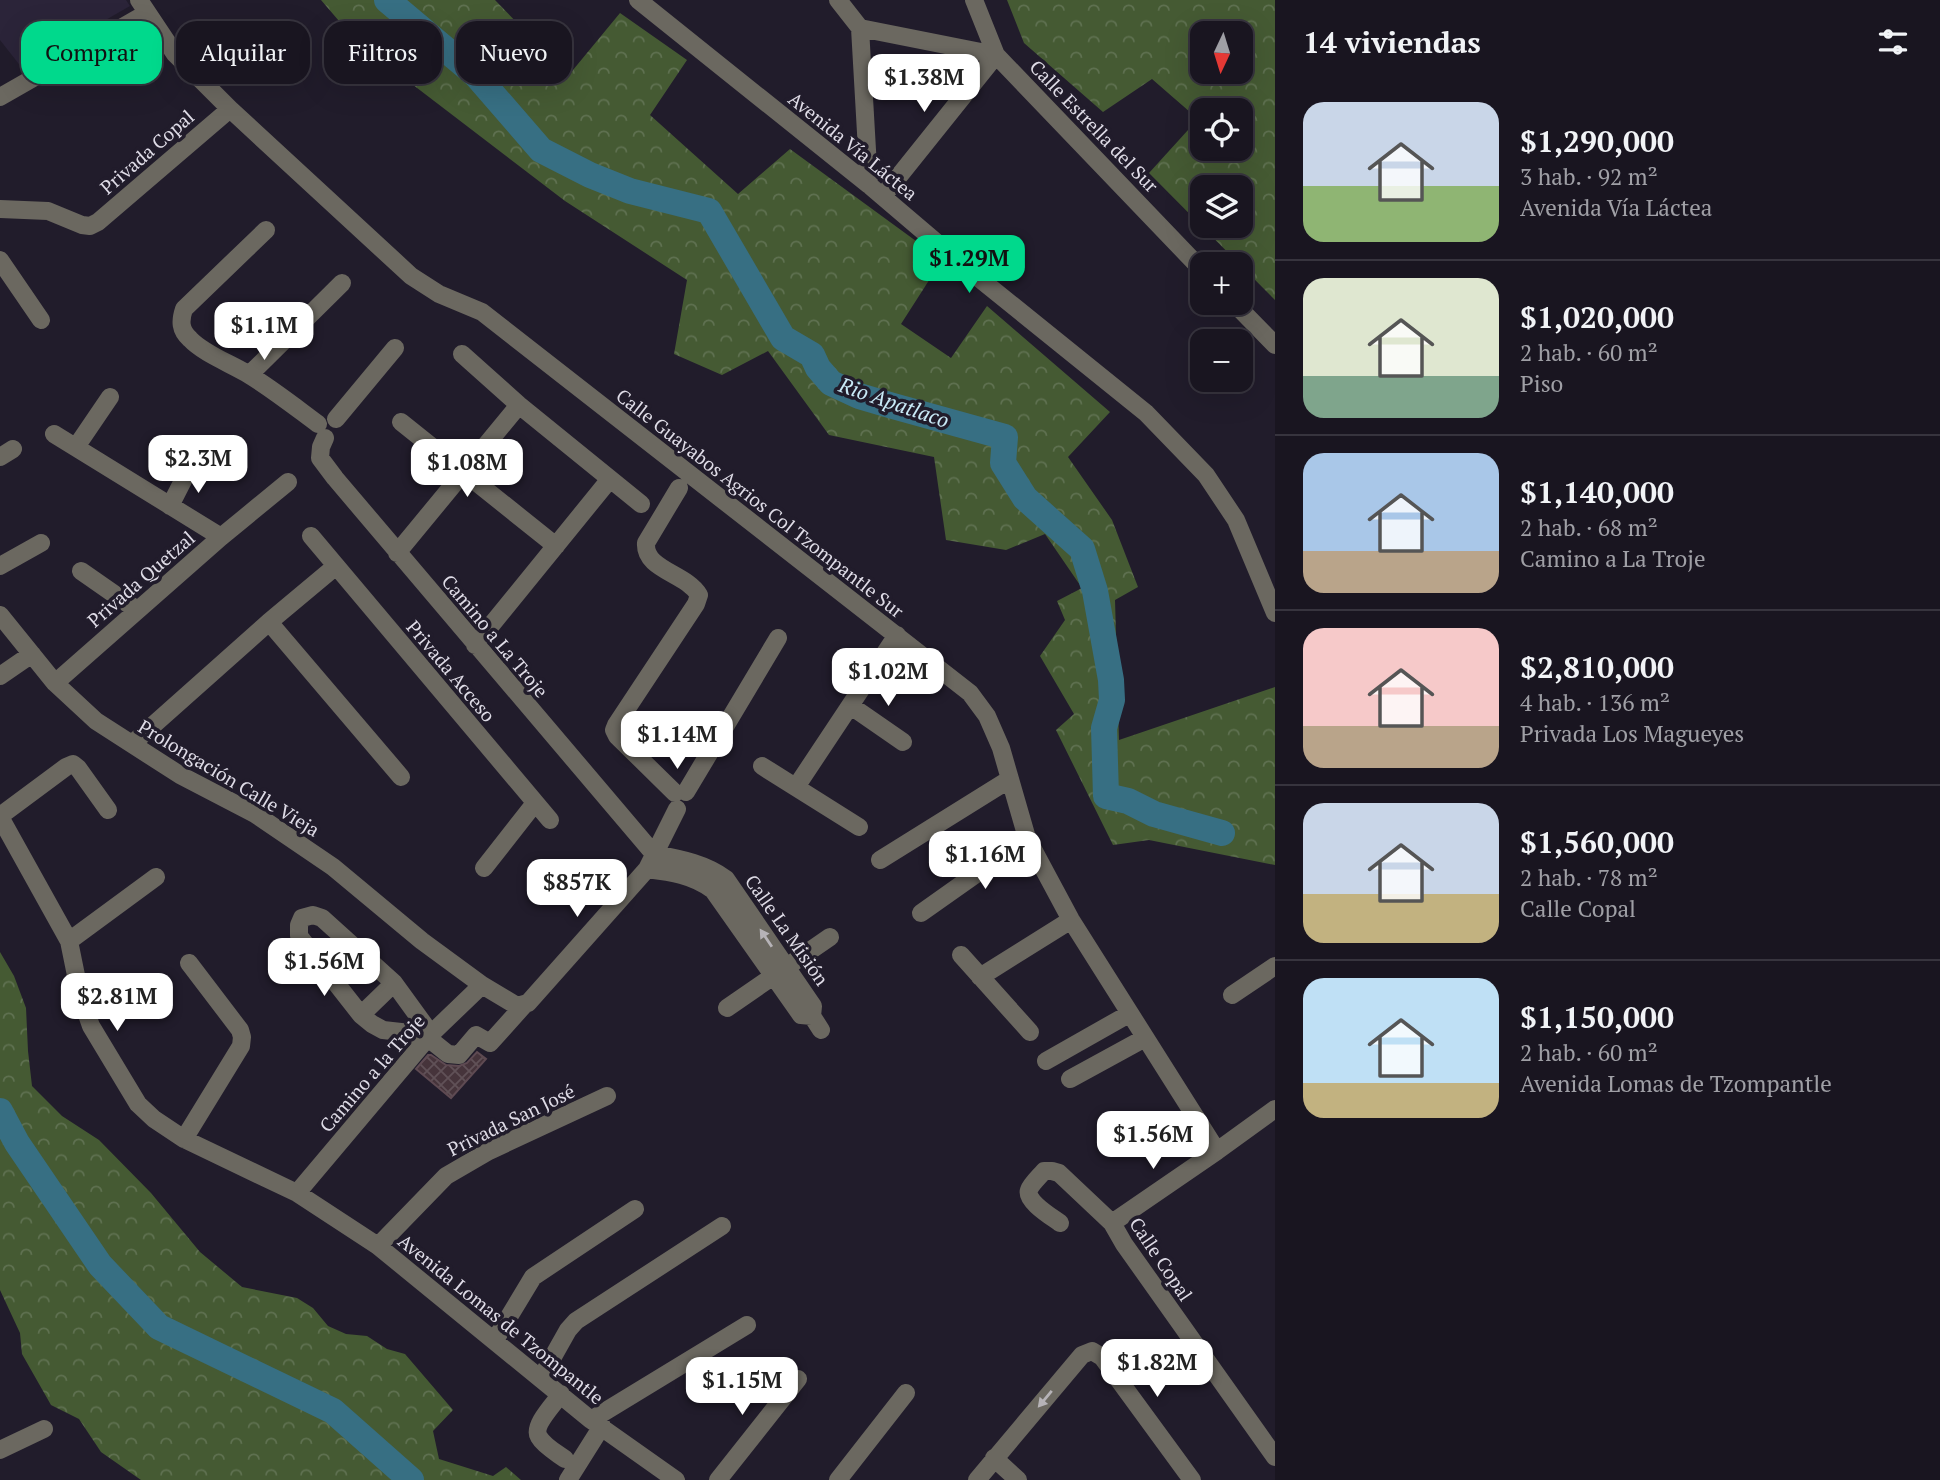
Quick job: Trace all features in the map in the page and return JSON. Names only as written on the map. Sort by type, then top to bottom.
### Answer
[{"type":"street","name":"Avenida Vía Láctea","points":[[638,0],[876,190],[1146,413],[1206,475],[1236,520],[1275,612]]},
{"type":"street","points":[[838,0],[860,28],[876,190]]},
{"type":"street","name":"Calle Estrella del Sur","points":[[974,0],[996,55],[1190,257]]},
{"type":"street","points":[[0,97],[143,7]]},
{"type":"street","name":"Calle Guayabos Agrios Col Tzompantle Sur","points":[[143,7],[175,54],[230,109],[411,276],[439,294],[482,312],[970,693],[987,716],[1001,748],[1027,838],[1071,920],[1217,1151]]},
{"type":"street","points":[[860,28],[996,55]]},
{"type":"street","points":[[876,190],[996,55]]},
{"type":"street","name":"Privada Copal","points":[[0,209],[48,211],[90,226],[230,109]]},
{"type":"street","points":[[266,230],[184,309],[180,319],[182,329],[190,339],[326,427],[395,348]]},
{"type":"street","points":[[0,260],[41,320]]},
{"type":"street","points":[[249,375],[342,283]]},
{"type":"street","points":[[1246,315],[1275,345]]},
{"type":"street","points":[[462,354],[519,405],[641,504]]},
{"type":"street","points":[[76,447],[110,397]]},
{"type":"street","points":[[397,553],[519,405]]},
{"type":"street","points":[[401,422],[556,546]]},
{"type":"street","name":"Camino a La Troje","points":[[326,427],[320,458],[334,478],[475,645],[650,862]]},
{"type":"street","points":[[54,434],[221,537]]},
{"type":"street","points":[[170,506],[191,465]]},
{"type":"street","points":[[475,645],[610,479]]},
{"type":"street","name":"Privada Quetzal","points":[[55,683],[221,537],[288,482]]},
{"type":"street","points":[[679,488],[646,543],[645,551],[650,559],[694,587],[699,595],[696,604],[614,730],[679,798]]},
{"type":"street","name":"Privada Acceso","points":[[311,536],[550,820]]},
{"type":"street","points":[[0,566],[41,543]]},
{"type":"street","points":[[132,744],[336,566]]},
{"type":"street","points":[[81,571],[138,610]]},
{"type":"street","name":"Prolongación Calle Vieja","points":[[0,615],[55,683],[96,721],[180,775],[255,814],[333,867],[422,941],[482,985],[517,1006],[523,1005]]},
{"type":"street","points":[[269,622],[401,777]]},
{"type":"street","points":[[796,787],[897,635]]},
{"type":"street","points":[[428,1038],[383,1030],[362,1015],[299,936],[302,918],[313,915],[322,918],[394,983],[428,1038],[448,1054],[459,1055],[476,1035],[490,1043],[650,862],[679,798],[778,638]]},
{"type":"street","points":[[0,676],[32,654]]},
{"type":"street","points":[[851,706],[903,742]]},
{"type":"street","points":[[0,816],[73,764],[108,810]]},
{"type":"street","points":[[762,766],[859,827]]},
{"type":"street","points":[[880,860],[1010,779]]},
{"type":"street","points":[[484,868],[535,803]]},
{"type":"street","name":"Avenida Lomas de Tzompantle","points":[[0,816],[69,941],[80,995],[91,1026],[138,1104],[154,1119],[184,1139],[298,1193],[378,1246],[597,1423],[676,1480]]},
{"type":"street","points":[[920,913],[1027,838]]},
{"type":"street","name":"Calle La Misión","points":[[650,862],[697,863],[713,890],[780,972],[801,1015],[817,1023]]},
{"type":"street","points":[[69,941],[156,877]]},
{"type":"street","points":[[980,977],[1071,920]]},
{"type":"street","points":[[727,1007],[830,937]]},
{"type":"street","points":[[961,955],[1030,1032]]},
{"type":"street","points":[[184,1139],[241,1046],[242,1037],[240,1030],[189,963]]},
{"type":"street","points":[[1232,995],[1275,966]]},
{"type":"street","points":[[362,1015],[394,983]]},
{"type":"street","name":"Camino a la Troje","points":[[298,1193],[428,1038],[482,985]]},
{"type":"street","points":[[1046,1060],[1129,1014]]},
{"type":"street","points":[[1070,1079],[1144,1038]]},
{"type":"street","name":"Privada San José","points":[[378,1246],[446,1176],[489,1151],[607,1096]]},
{"type":"street","name":"Calle Copal","points":[[1275,1109],[1112,1223],[1124,1244],[1275,1457]]},
{"type":"street","points":[[1060,1223],[1029,1196],[1029,1189],[1044,1171],[1059,1173],[1112,1223]]},
{"type":"street","points":[[495,1340],[534,1277],[635,1209]]},
{"type":"street","points":[[541,1378],[568,1330],[576,1321],[722,1227]]},
{"type":"street","points":[[561,1394],[540,1423],[537,1433],[573,1473],[597,1423],[747,1325]]},
{"type":"street","points":[[977,1480],[1082,1355],[1092,1351],[1102,1357],[1192,1480]]},
{"type":"street","points":[[718,1480],[797,1378]]},
{"type":"street","points":[[838,1480],[906,1393]]},
{"type":"street","points":[[0,1450],[44,1429]]},
{"type":"street","points":[[994,1458],[1018,1480]]},
{"type":"shaded area","points":[[0,0],[126,0],[130,6],[104,21],[21,21],[21,67],[0,40]]},
{"type":"green space","points":[[321,0],[495,0],[515,21],[456,21],[456,84],[572,84],[572,71],[620,13],[687,60],[650,115],[738,194],[790,149],[942,260],[901,324],[951,358],[987,306],[1110,412],[1068,457],[1112,520],[1138,587],[1115,600],[1119,740],[1275,687],[1275,865],[1149,840],[1113,845],[1056,730],[1074,714],[1040,656],[1065,620],[1057,601],[1082,588],[1045,534],[1006,550],[946,540],[934,457],[829,435],[768,351],[722,375],[674,354],[687,280],[565,201],[412,84],[442,84],[442,21],[339,21]]},
{"type":"green space","points":[[1007,0],[1275,0],[1275,300],[1253,278],[1253,252],[1227,252],[1213,238],[1253,238],[1253,175],[1190,175],[1190,214],[1149,173],[1190,128],[1190,161],[1253,161],[1253,98],[1190,98],[1190,112],[1152,79],[1103,112],[1024,43]]},
{"type":"green space","points":[[0,952],[14,976],[26,1008],[32,1086],[62,1116],[99,1140],[151,1193],[200,1252],[242,1287],[297,1298],[313,1308],[328,1326],[346,1334],[367,1336],[387,1349],[405,1354],[453,1410],[433,1431],[439,1459],[493,1476],[506,1467],[521,1480],[141,1480],[101,1452],[79,1419],[51,1405],[22,1354],[20,1333],[0,1290]]},
{"type":"building","points":[[477,1052],[486,1059],[451,1098],[416,1069],[428,1055],[446,1065],[459,1066],[467,1063]]},
{"type":"waterway","name":"Rio Apatlaco","points":[[387,0],[476,75],[541,150],[590,175],[630,191],[709,211],[783,338],[812,355],[818,368],[831,383],[859,396],[1005,437],[1003,463],[1025,498],[1082,549],[1095,591],[1111,680],[1112,700],[1104,728],[1106,796],[1128,801],[1154,814],[1222,833]]},
{"type":"waterway","points":[[0,1111],[17,1143],[100,1265],[159,1327],[333,1411],[411,1480]]}]
